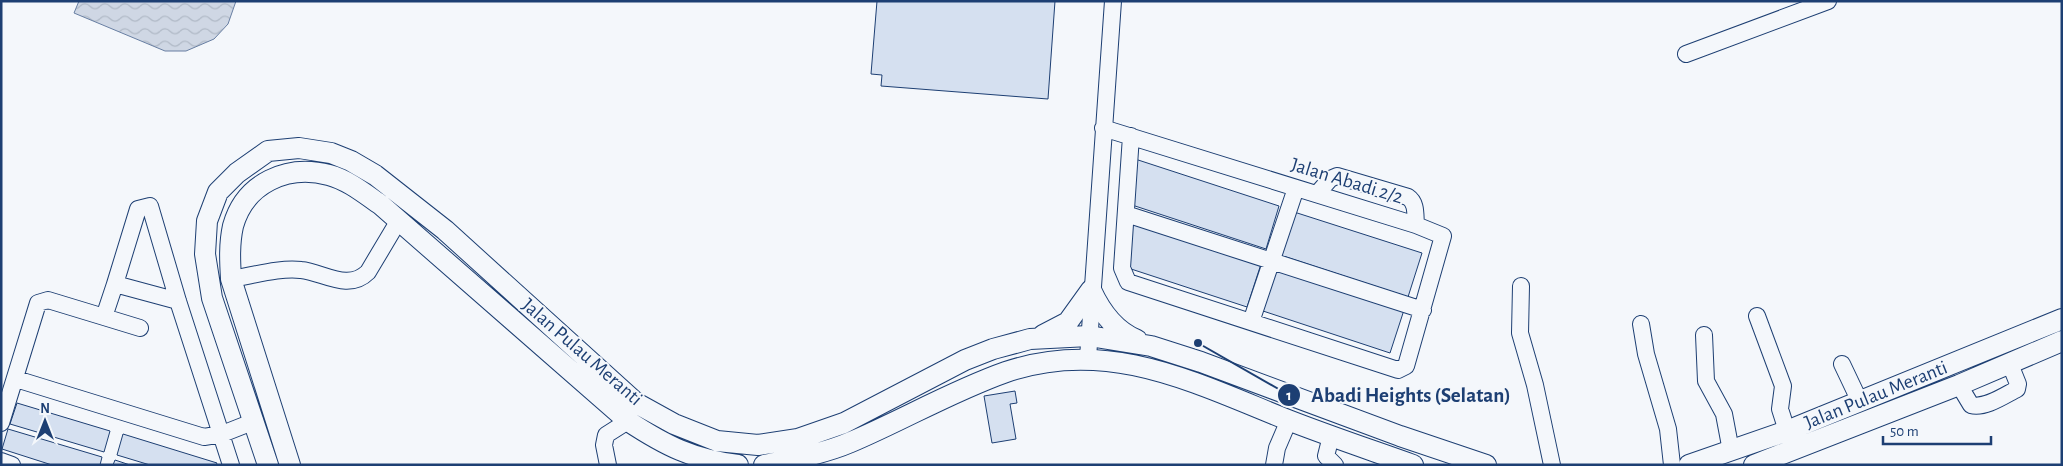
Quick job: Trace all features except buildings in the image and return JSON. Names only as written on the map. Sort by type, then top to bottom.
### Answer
[{"type":"main road","name":"Jalan Pulau Meranti","points":[[268,465],[255,421],[212,298],[205,254],[207,221],[218,192],[237,174],[268,150],[299,148],[331,153],[351,161],[375,175],[445,230],[636,402],[674,424],[717,441],[758,444],[798,439],[844,423],[965,360],[1030,339],[1088,336],[1151,346],[1201,362],[1400,436],[1486,465]]},
{"type":"main road","name":"Jalan Pulau Meranti","points":[[290,465],[231,279],[230,252],[233,226],[242,204],[259,185],[282,174],[308,171],[330,176],[353,186],[399,220],[628,421],[664,445],[712,462],[738,465]]},
{"type":"main road","points":[[1030,339],[1050,332],[1068,322],[1091,290],[1103,313],[1120,330],[1151,346]]},
{"type":"main road","name":"Jalan Pulau Meranti","points":[[1689,465],[1787,431],[2062,319]]},
{"type":"main road","name":"Jalan Pulau Meranti","points":[[1757,464],[1959,385],[2062,341]]},
{"type":"main road","points":[[764,465],[805,457],[851,442],[912,412],[1005,372],[1032,364],[1088,358],[1146,368],[1188,380],[1331,436],[1410,464]]},
{"type":"street","points":[[1088,358],[1091,290],[1113,1]]},
{"type":"street","points":[[1686,54],[1828,1]]},
{"type":"street","name":"Jalan Abadi 2/2","points":[[1103,128],[1416,225],[1443,236],[1423,310],[1406,366],[1403,369],[1398,370],[1251,322]]},
{"type":"street","points":[[1131,136],[1122,268],[1128,282],[1251,322],[1296,188]]},
{"type":"street","points":[[1317,194],[1330,179],[1337,176],[1408,197],[1415,206],[1416,225]]},
{"type":"street","points":[[104,317],[138,209],[150,206],[178,301],[231,465]]},
{"type":"street","points":[[1126,214],[1423,310]]},
{"type":"street","points":[[231,279],[300,269],[333,279],[354,280],[362,278],[368,272],[399,220]]},
{"type":"street","points":[[115,284],[178,301]]},
{"type":"street","points":[[1521,286],[1520,333],[1552,465]]},
{"type":"street","points":[[1,423],[40,301],[48,300],[140,328]]},
{"type":"street","points":[[1757,316],[1783,386],[1780,409],[1787,431]]},
{"type":"street","points":[[1641,324],[1646,354],[1668,429],[1672,465]]},
{"type":"street","points":[[1704,335],[1706,381],[1724,414],[1731,451]]},
{"type":"street","points":[[1842,364],[1860,402]]},
{"type":"street","points":[[1959,385],[1971,405],[1976,407],[1998,398],[2017,389],[2018,384],[2010,364]]},
{"type":"street","points":[[16,379],[204,437],[222,434],[255,421]]},
{"type":"street","points":[[1274,465],[1277,448],[1289,420]]},
{"type":"street","points":[[608,465],[604,445],[606,435],[628,421]]},
{"type":"street","points":[[1331,436],[1326,456],[1335,465]]},
{"type":"street","points":[[1,462],[12,465]]},
{"type":"water","points":[[79,1],[236,1],[228,24],[214,39],[186,51],[165,51],[74,13]]},
{"type":"place","name":"Abadi Heights (Selatan)","points":[[1198,343]]}]
